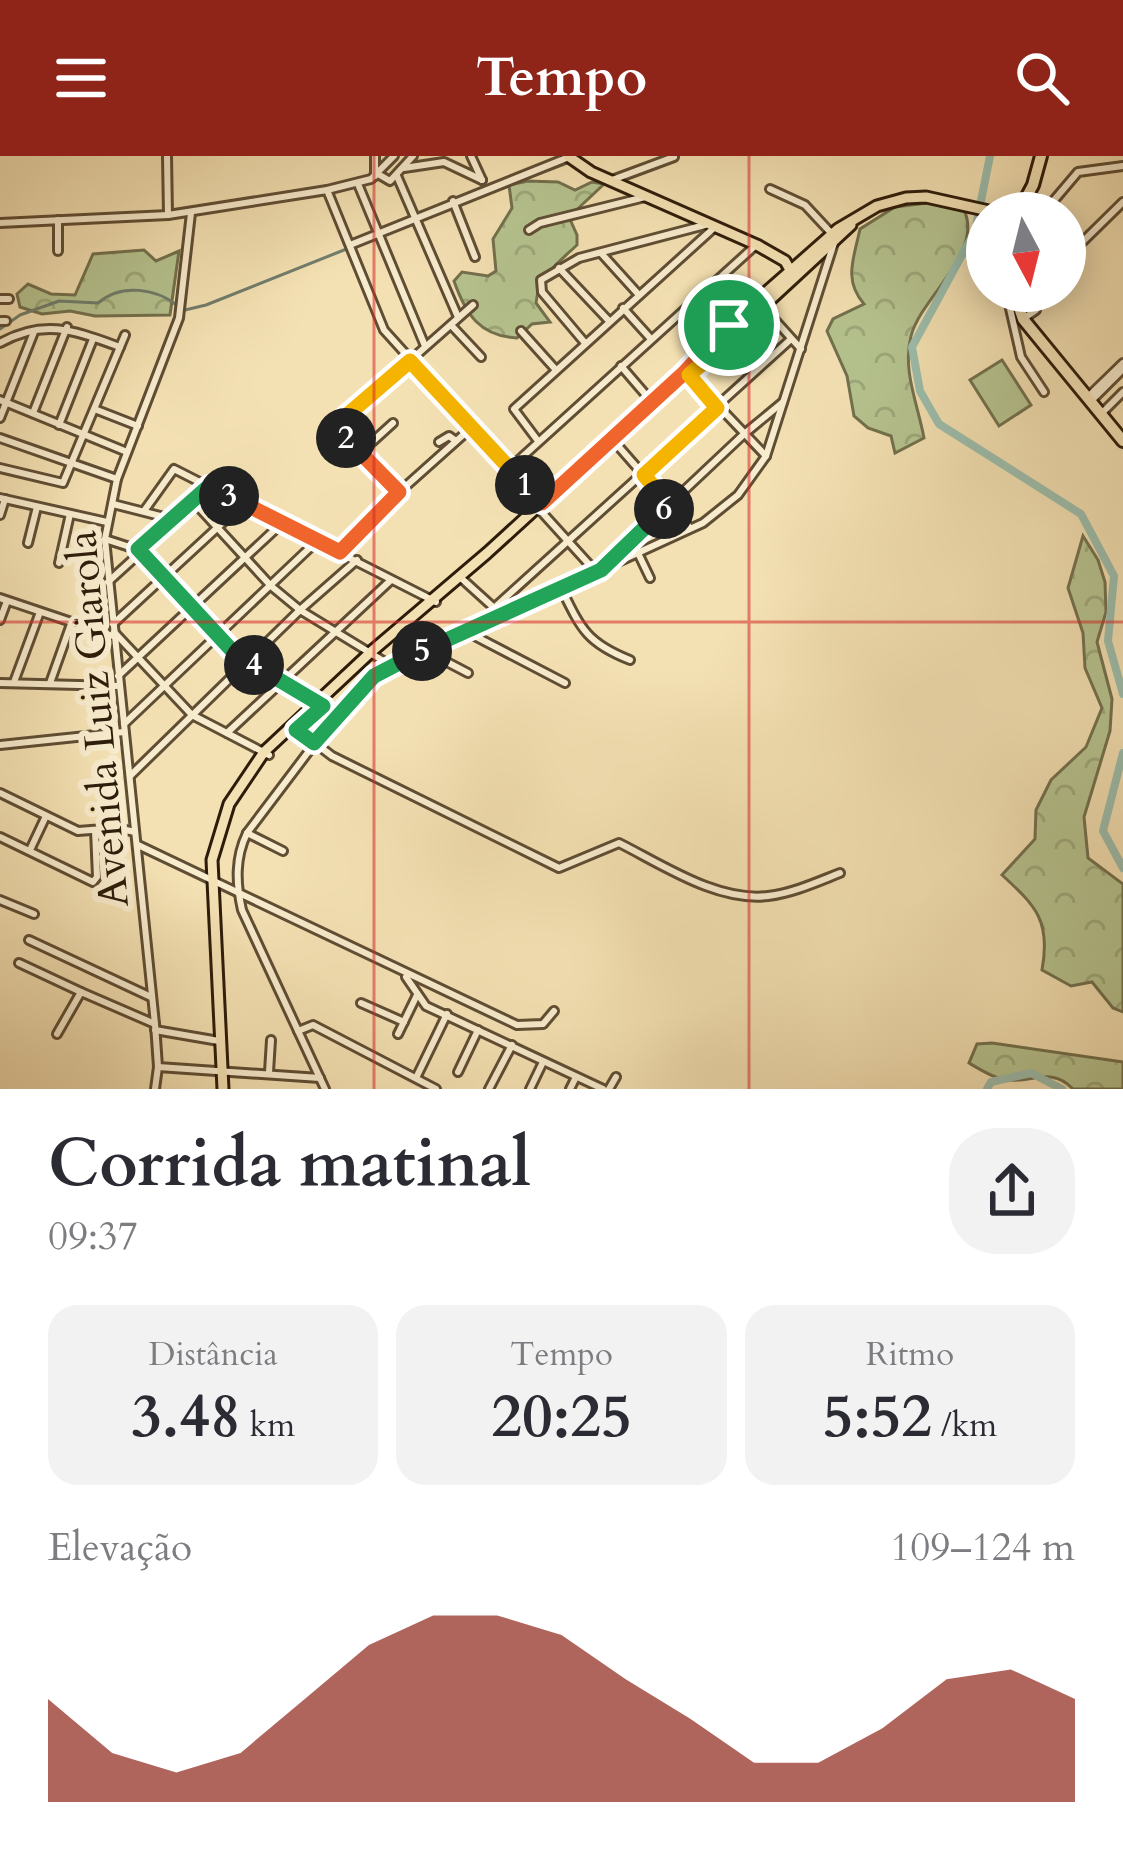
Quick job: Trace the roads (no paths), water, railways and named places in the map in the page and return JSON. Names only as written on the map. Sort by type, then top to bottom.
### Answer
[{"type":"highway","points":[[1029,192],[1037,156]]},
{"type":"highway","points":[[1021,192],[1037,156]]},
{"type":"highway","points":[[1019,312],[1122,436]]},
{"type":"main road","points":[[569,157],[757,245],[792,270]]},
{"type":"main road","points":[[613,441],[652,402],[740,331],[810,258],[863,212],[907,198],[966,204]]},
{"type":"main road","points":[[781,258],[810,258]]},
{"type":"main road","points":[[781,258],[783,285]]},
{"type":"main road","points":[[223,1089],[214,884],[221,831],[247,778],[267,753],[375,652],[687,373],[729,325],[810,258]]},
{"type":"main road","points":[[729,325],[731,332],[740,331]]},
{"type":"main road","points":[[217,953],[222,1068]]},
{"type":"street","points":[[167,156],[168,215]]},
{"type":"street","points":[[379,156],[378,173],[386,182],[413,156]]},
{"type":"street","points":[[0,223],[191,213],[327,190],[358,184],[394,156]]},
{"type":"street","points":[[471,156],[483,184]]},
{"type":"street","points":[[349,247],[454,203],[483,184],[569,157]]},
{"type":"street","points":[[613,180],[674,157]]},
{"type":"street","points":[[404,168],[444,162],[483,184]]},
{"type":"street","points":[[1063,192],[1078,172],[1123,166]]},
{"type":"street","points":[[397,176],[458,317]]},
{"type":"street","points":[[358,184],[425,346]]},
{"type":"street","points":[[496,611],[561,588],[690,528],[727,506],[766,456],[832,238],[805,205],[770,189]]},
{"type":"street","points":[[327,190],[384,330],[598,571]]},
{"type":"street","points":[[529,230],[540,223],[648,196]]},
{"type":"street","points":[[1086,238],[1123,202]]},
{"type":"street","points":[[454,203],[475,257]]},
{"type":"street","points":[[677,209],[682,231]]},
{"type":"street","name":"Avenida Luiz Giarola","points":[[155,1089],[155,1027],[105,538],[117,479],[179,318],[191,213]]},
{"type":"street","points":[[58,220],[58,250]]},
{"type":"street","points":[[585,343],[540,288],[541,280],[601,253],[712,225]]},
{"type":"street","points":[[538,441],[513,411],[712,225]]},
{"type":"street","points":[[510,468],[757,245]]},
{"type":"street","points":[[601,253],[638,295]]},
{"type":"street","points":[[559,268],[609,321]]},
{"type":"street","points":[[399,492],[337,425],[473,304]]},
{"type":"street","points":[[623,308],[651,339]]},
{"type":"street","points":[[764,308],[801,349]]},
{"type":"street","points":[[1013,312],[1021,357],[1044,392]]},
{"type":"street","points":[[1022,319],[1033,312]]},
{"type":"street","points":[[451,325],[482,357]]},
{"type":"street","points":[[33,414],[67,327]]},
{"type":"street","points":[[0,343],[67,327],[120,347]]},
{"type":"street","points":[[521,331],[556,370]]},
{"type":"street","points":[[0,418],[34,332]]},
{"type":"street","points":[[0,468],[63,484],[125,335]]},
{"type":"street","points":[[59,424],[93,338]]},
{"type":"street","points":[[326,1089],[242,910],[240,847],[247,833],[367,681],[496,611],[791,339]]},
{"type":"street","points":[[621,366],[652,402]]},
{"type":"street","points":[[1089,400],[1123,366]]},
{"type":"street","points":[[687,373],[766,456]]},
{"type":"street","points":[[1101,413],[1123,392]]},
{"type":"street","points":[[598,571],[785,400]]},
{"type":"street","points":[[3,401],[127,452]]},
{"type":"street","points":[[95,409],[138,426]]},
{"type":"street","points":[[360,453],[392,423]]},
{"type":"street","points":[[340,552],[472,427]]},
{"type":"street","points":[[439,442],[449,436],[456,441]]},
{"type":"street","points":[[0,438],[117,479]]},
{"type":"street","points":[[613,441],[690,528]]},
{"type":"street","points":[[144,511],[173,469],[434,601]]},
{"type":"street","points":[[108,582],[209,486]]},
{"type":"street","points":[[0,514],[2,498],[107,522]]},
{"type":"street","points":[[193,501],[271,586],[300,610],[391,665]]},
{"type":"street","points":[[113,630],[244,503]]},
{"type":"street","points":[[113,504],[172,519]]},
{"type":"street","points":[[28,543],[38,506]]},
{"type":"street","points":[[58,563],[70,514]]},
{"type":"street","points":[[118,676],[282,523]]},
{"type":"street","points":[[105,538],[140,550],[218,637],[247,662],[321,704]]},
{"type":"street","points":[[0,746],[124,728],[317,541]]},
{"type":"street","points":[[638,553],[650,578]]},
{"type":"street","points":[[130,776],[357,560]]},
{"type":"street","points":[[462,579],[496,611]]},
{"type":"street","points":[[227,733],[392,580]]},
{"type":"street","points":[[561,588],[599,648],[630,660]]},
{"type":"street","points":[[0,620],[3,599],[72,624],[113,630],[192,715],[267,753]]},
{"type":"street","points":[[14,683],[40,613]]},
{"type":"street","points":[[50,683],[72,624]]},
{"type":"street","points":[[465,631],[565,683]]},
{"type":"street","points":[[424,650],[469,674]]},
{"type":"street","points":[[0,683],[119,686]]},
{"type":"street","points":[[294,728],[332,756],[559,868],[619,843],[741,896],[768,896],[840,874]]},
{"type":"street","points":[[0,793],[78,831],[117,828],[135,832]]},
{"type":"street","points":[[29,851],[46,816]]},
{"type":"street","points":[[0,837],[93,882],[97,878],[95,830]]},
{"type":"street","points":[[247,833],[284,851]]},
{"type":"street","points":[[136,845],[521,1026],[543,1024],[554,1011]]},
{"type":"street","points":[[1,902],[34,914]]},
{"type":"street","points":[[29,940],[152,997]]},
{"type":"street","points":[[19,963],[155,1027],[219,1041]]},
{"type":"street","points":[[404,974],[426,1006],[606,1089],[616,1077]]},
{"type":"street","points":[[57,1034],[81,992]]},
{"type":"street","points":[[398,1034],[417,995]]},
{"type":"street","points":[[361,1003],[404,1022]]},
{"type":"street","points":[[416,1078],[447,1014]]},
{"type":"street","points":[[298,1030],[313,1025],[436,1089]]},
{"type":"street","points":[[458,1072],[478,1030]]},
{"type":"street","points":[[269,1072],[271,1040]]},
{"type":"street","points":[[491,1086],[512,1045]]},
{"type":"street","points":[[530,1089],[543,1062]]},
{"type":"street","points":[[158,1067],[320,1078]]},
{"type":"street","points":[[570,1089],[576,1077]]},
{"type":"waterway","points":[[990,156],[975,231],[912,347],[920,391],[939,424],[1081,514],[1114,576],[1108,641],[1123,694]]},
{"type":"waterway","points":[[503,187],[570,162]]},
{"type":"waterway","points":[[185,310],[349,248]]},
{"type":"waterway","points":[[0,329],[20,315],[59,301],[98,303],[128,290],[150,292],[179,307]]},
{"type":"waterway","points":[[1123,753],[1103,831],[1123,868]]},
{"type":"waterway","points":[[987,1089],[991,1082],[1031,1073],[1062,1089]]}]
